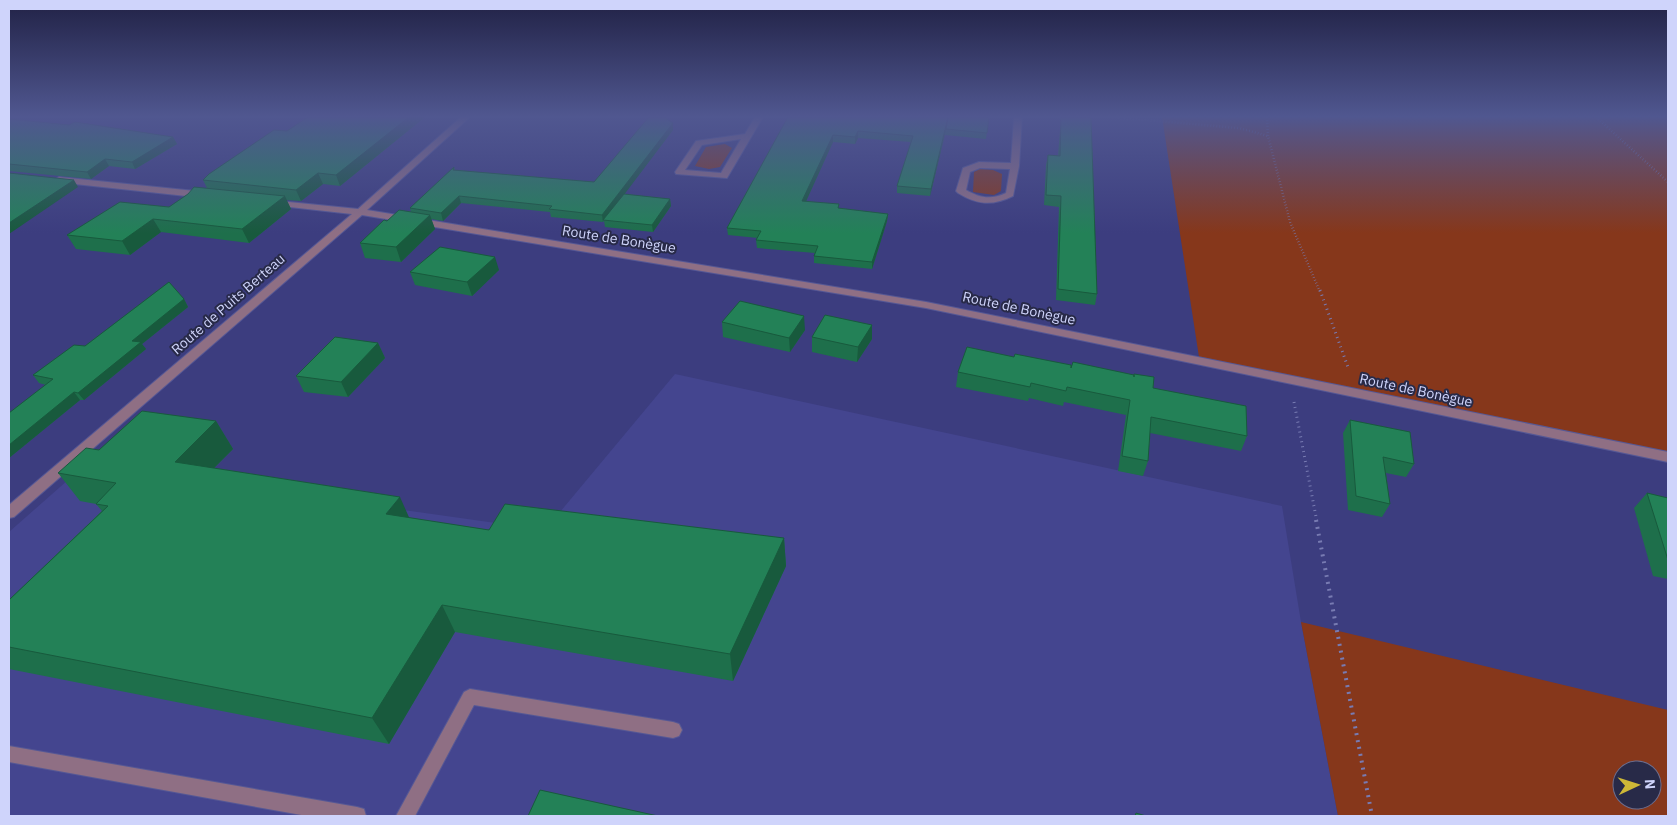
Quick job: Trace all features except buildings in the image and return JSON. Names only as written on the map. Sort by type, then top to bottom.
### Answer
[{"type":"street","name":"Route de Puits Berteau","points":[[9,512],[360,212],[423,156]]},
{"type":"street","points":[[690,156],[679,172],[724,176],[736,156]]},
{"type":"street","points":[[1015,166],[979,165],[966,170],[961,191],[972,199],[997,201],[1010,194],[1015,166],[1016,156]]},
{"type":"street","points":[[48,179],[214,196]]},
{"type":"street","name":"Route de Bonègue","points":[[262,201],[360,212],[926,304],[1668,457]]},
{"type":"street","points":[[405,816],[470,696],[673,730]]},
{"type":"street","points":[[9,754],[358,816]]},
{"type":"path","points":[[1273,156],[1290,222],[1312,269],[1358,393]]},
{"type":"path","points":[[1639,156],[1668,182]]},
{"type":"path","points":[[1290,379],[1372,816]]},
{"type":"shaded area","points":[[701,156],[727,156],[720,167],[709,169],[695,166]]},
{"type":"shaded area","points":[[1168,156],[1668,156],[1668,455],[1199,357]]},
{"type":"shaded area","points":[[980,169],[993,170],[1002,174],[1001,191],[994,195],[973,192],[974,172]]},
{"type":"shaded area","points":[[675,374],[1282,506],[1301,622],[1338,816],[9,816],[9,532],[85,465],[545,530]]},
{"type":"shaded area","points":[[1301,622],[1668,710],[1668,816],[1338,816]]}]
